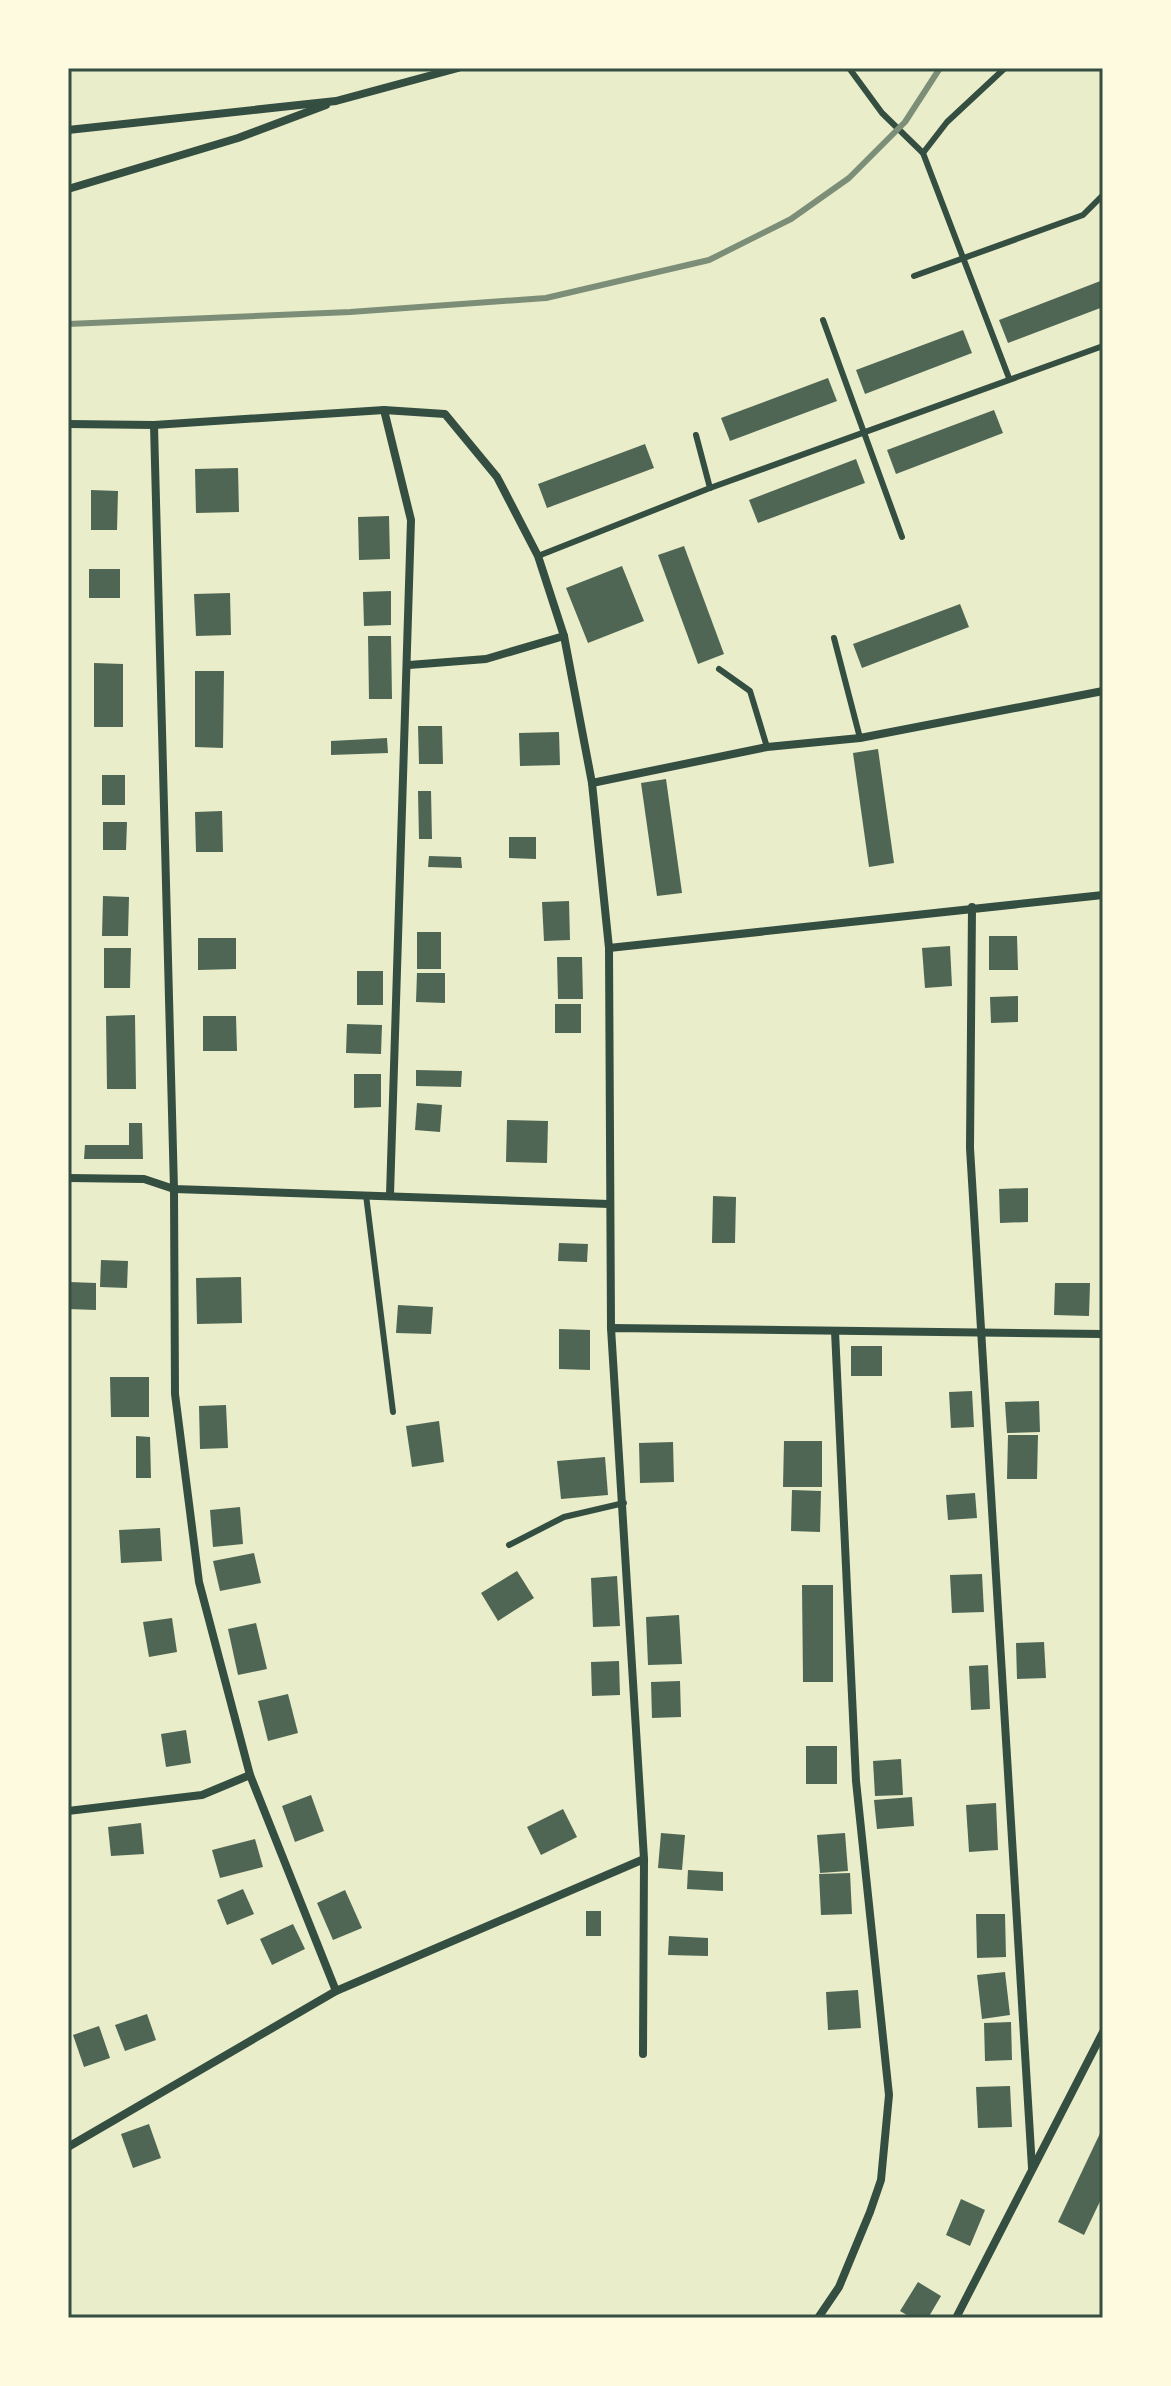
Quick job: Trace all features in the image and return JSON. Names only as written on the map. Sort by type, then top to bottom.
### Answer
[{"type":"street","points":[[68,189],[238,138],[336,101],[458,68]]},
{"type":"street","points":[[68,130],[336,101]]},
{"type":"street","points":[[384,410],[411,520],[409,665],[400,817],[399,1006],[390,1195]]},
{"type":"street","points":[[68,424],[154,425],[384,410],[445,414],[497,477],[538,556],[564,636],[592,783],[609,948],[611,1328],[644,1859],[643,2054]]},
{"type":"street","points":[[154,425],[174,1189],[175,1394],[199,1582],[250,1775],[336,1991]]},
{"type":"street","points":[[409,665],[486,659],[564,636]]},
{"type":"street","points":[[592,783],[767,747],[860,738],[1103,691]]},
{"type":"street","points":[[609,948],[1103,895]]},
{"type":"street","points":[[972,907],[970,1148],[1032,2168]]},
{"type":"street","points":[[68,1178],[144,1179],[174,1189],[609,1204]]},
{"type":"street","points":[[611,1328],[980,1330],[1103,1334]]},
{"type":"street","points":[[818,2318],[839,2287],[881,2180],[889,2095],[856,1781],[835,1331]]},
{"type":"street","points":[[68,1811],[89,1812],[202,1795],[250,1775]]},
{"type":"street","points":[[68,2147],[336,1991],[644,1859]]},
{"type":"street","points":[[956,2318],[1103,2032]]},
{"type":"lane","points":[[849,68],[882,113],[923,153],[1009,378]]},
{"type":"lane","points":[[923,153],[947,122],[1005,68]]},
{"type":"lane","points":[[914,276],[1083,215],[1103,195]]},
{"type":"lane","points":[[823,320],[902,537]]},
{"type":"lane","points":[[538,556],[710,488],[1103,346]]},
{"type":"lane","points":[[696,435],[710,488]]},
{"type":"lane","points":[[834,638],[860,738]]},
{"type":"lane","points":[[719,669],[750,691],[767,747]]},
{"type":"lane","points":[[366,1195],[393,1412]]},
{"type":"lane","points":[[509,1545],[564,1517],[624,1503]]},
{"type":"building","points":[[1103,280],[1103,307],[1008,343],[999,320]]},
{"type":"building","points":[[963,330],[972,353],[865,394],[856,370]]},
{"type":"building","points":[[828,378],[837,401],[730,441],[721,418]]},
{"type":"building","points":[[994,410],[1003,433],[896,474],[887,450]]},
{"type":"building","points":[[645,444],[654,468],[547,508],[538,484]]},
{"type":"building","points":[[856,459],[865,483],[758,523],[749,500]]},
{"type":"building","points":[[238,468],[239,512],[196,513],[195,469]]},
{"type":"building","points":[[91,490],[118,491],[117,530],[91,530]]},
{"type":"building","points":[[389,516],[390,559],[359,560],[358,517]]},
{"type":"building","points":[[684,546],[724,654],[698,664],[658,555]]},
{"type":"building","points":[[622,566],[644,621],[588,643],[566,588]]},
{"type":"building","points":[[89,569],[120,569],[120,598],[89,598]]},
{"type":"building","points":[[391,591],[391,625],[364,626],[363,592]]},
{"type":"building","points":[[230,593],[231,635],[196,636],[194,594]]},
{"type":"building","points":[[960,604],[969,627],[862,668],[853,644]]},
{"type":"building","points":[[368,636],[391,636],[392,699],[369,699]]},
{"type":"building","points":[[94,663],[123,664],[123,727],[94,727]]},
{"type":"building","points":[[195,671],[224,671],[223,748],[195,747]]},
{"type":"building","points":[[418,726],[442,726],[443,764],[419,764]]},
{"type":"building","points":[[559,732],[560,765],[520,766],[519,733]]},
{"type":"building","points":[[387,738],[388,753],[331,755],[331,741]]},
{"type":"building","points":[[878,749],[894,863],[869,867],[853,753]]},
{"type":"building","points":[[102,775],[125,775],[125,805],[102,805]]},
{"type":"building","points":[[666,779],[682,893],[657,896],[641,783]]},
{"type":"building","points":[[418,791],[431,791],[432,839],[419,839]]},
{"type":"building","points":[[222,811],[223,852],[196,852],[195,812]]},
{"type":"building","points":[[103,822],[127,822],[126,850],[103,850]]},
{"type":"building","points":[[509,837],[536,837],[536,859],[509,858]]},
{"type":"building","points":[[429,856],[461,857],[462,868],[428,867]]},
{"type":"building","points":[[103,896],[129,897],[128,936],[102,936]]},
{"type":"building","points":[[569,901],[570,940],[544,941],[542,902]]},
{"type":"building","points":[[417,932],[441,932],[441,969],[417,969]]},
{"type":"building","points":[[989,936],[1017,936],[1018,970],[989,970]]},
{"type":"building","points":[[198,938],[236,938],[236,969],[198,970]]},
{"type":"building","points":[[950,946],[952,986],[925,988],[922,948]]},
{"type":"building","points":[[104,948],[131,948],[130,988],[104,988]]},
{"type":"building","points":[[557,957],[582,957],[583,999],[558,999]]},
{"type":"building","points":[[357,971],[383,971],[383,1005],[357,1005]]},
{"type":"building","points":[[417,973],[445,973],[445,1003],[416,1002]]},
{"type":"building","points":[[1018,996],[1018,1022],[991,1023],[990,997]]},
{"type":"building","points":[[555,1004],[581,1004],[581,1033],[555,1033]]},
{"type":"building","points":[[135,1015],[136,1089],[107,1089],[106,1016]]},
{"type":"building","points":[[203,1016],[236,1016],[237,1051],[203,1051]]},
{"type":"building","points":[[347,1024],[382,1025],[381,1054],[346,1053]]},
{"type":"building","points":[[416,1070],[462,1071],[461,1087],[416,1086]]},
{"type":"building","points":[[354,1074],[381,1074],[381,1107],[354,1108]]},
{"type":"building","points":[[417,1103],[442,1105],[440,1132],[415,1130]]},
{"type":"building","points":[[507,1120],[548,1121],[547,1163],[506,1162]]},
{"type":"building","points":[[129,1123],[142,1123],[143,1159],[84,1159],[85,1145],[129,1145]]},
{"type":"building","points":[[1028,1188],[1028,1222],[1000,1223],[999,1189]]},
{"type":"building","points":[[713,1196],[736,1197],[735,1243],[712,1243]]},
{"type":"building","points":[[559,1243],[588,1244],[587,1262],[558,1261]]},
{"type":"building","points":[[101,1260],[128,1261],[127,1288],[100,1287]]},
{"type":"building","points":[[241,1277],[242,1323],[197,1324],[196,1278]]},
{"type":"building","points":[[69,1282],[96,1283],[96,1310],[68,1309]]},
{"type":"building","points":[[1055,1283],[1090,1283],[1089,1316],[1054,1315]]},
{"type":"building","points":[[398,1305],[433,1307],[431,1334],[396,1333]]},
{"type":"building","points":[[559,1329],[590,1330],[590,1370],[559,1369]]},
{"type":"building","points":[[851,1346],[882,1346],[882,1376],[851,1376]]},
{"type":"building","points":[[110,1377],[149,1377],[149,1417],[111,1417]]},
{"type":"building","points":[[972,1391],[974,1427],[951,1428],[949,1392]]},
{"type":"building","points":[[1039,1401],[1040,1432],[1007,1433],[1005,1402]]},
{"type":"building","points":[[226,1405],[228,1448],[200,1449],[199,1406]]},
{"type":"building","points":[[439,1421],[444,1462],[412,1467],[406,1426]]},
{"type":"building","points":[[1008,1435],[1038,1435],[1037,1479],[1007,1479]]},
{"type":"building","points":[[136,1436],[150,1437],[151,1478],[136,1478]]},
{"type":"building","points":[[784,1441],[822,1441],[822,1487],[783,1487]]},
{"type":"building","points":[[673,1442],[674,1482],[640,1483],[639,1443]]},
{"type":"building","points":[[605,1457],[608,1495],[561,1499],[557,1461]]},
{"type":"building","points":[[792,1490],[821,1491],[820,1532],[791,1531]]},
{"type":"building","points":[[975,1493],[977,1518],[948,1520],[946,1495]]},
{"type":"building","points":[[240,1507],[243,1544],[213,1547],[210,1510]]},
{"type":"building","points":[[160,1528],[162,1561],[121,1563],[119,1530]]},
{"type":"building","points":[[254,1553],[261,1583],[220,1591],[213,1561]]},
{"type":"building","points":[[517,1571],[534,1598],[498,1621],[481,1593]]},
{"type":"building","points":[[982,1574],[984,1612],[952,1613],[950,1575]]},
{"type":"building","points":[[617,1576],[620,1626],[593,1627],[591,1578]]},
{"type":"building","points":[[802,1585],[833,1585],[833,1682],[803,1682]]},
{"type":"building","points":[[679,1615],[682,1664],[648,1665],[646,1617]]},
{"type":"building","points":[[172,1618],[177,1652],[149,1657],[143,1622]]},
{"type":"building","points":[[256,1623],[267,1669],[238,1675],[228,1629]]},
{"type":"building","points":[[1044,1642],[1046,1678],[1017,1679],[1016,1643]]},
{"type":"building","points":[[619,1661],[620,1695],[592,1696],[591,1662]]},
{"type":"building","points":[[988,1665],[990,1709],[971,1710],[969,1666]]},
{"type":"building","points":[[680,1681],[681,1717],[652,1718],[651,1682]]},
{"type":"building","points":[[288,1694],[298,1733],[268,1741],[258,1701]]},
{"type":"building","points":[[186,1730],[191,1763],[166,1767],[161,1734]]},
{"type":"building","points":[[806,1746],[837,1746],[837,1784],[806,1784]]},
{"type":"building","points":[[901,1759],[903,1795],[875,1796],[873,1761]]},
{"type":"building","points":[[311,1795],[324,1831],[295,1842],[282,1806]]},
{"type":"building","points":[[912,1797],[914,1826],[877,1829],[874,1800]]},
{"type":"building","points":[[996,1803],[998,1850],[969,1852],[966,1805]]},
{"type":"building","points":[[563,1809],[577,1837],[541,1855],[527,1827]]},
{"type":"building","points":[[141,1823],[144,1854],[111,1856],[108,1827]]},
{"type":"building","points":[[661,1833],[685,1835],[682,1870],[658,1868]]},
{"type":"building","points":[[845,1833],[848,1871],[820,1873],[817,1835]]},
{"type":"building","points":[[255,1839],[263,1867],[220,1878],[212,1850]]},
{"type":"building","points":[[688,1870],[723,1872],[723,1891],[687,1889]]},
{"type":"building","points":[[850,1873],[852,1914],[821,1915],[819,1874]]},
{"type":"building","points":[[243,1889],[254,1914],[227,1925],[217,1900]]},
{"type":"building","points":[[345,1890],[362,1928],[333,1940],[317,1903]]},
{"type":"building","points":[[586,1911],[601,1911],[601,1936],[586,1936]]},
{"type":"building","points":[[976,1914],[1005,1914],[1006,1957],[977,1958]]},
{"type":"building","points":[[293,1924],[305,1949],[272,1965],[260,1939]]},
{"type":"building","points":[[669,1936],[708,1938],[708,1956],[668,1955]]},
{"type":"building","points":[[1005,1972],[1010,2015],[982,2019],[977,1975]]},
{"type":"building","points":[[858,1990],[861,2028],[828,2030],[826,1992]]},
{"type":"building","points":[[147,2014],[156,2040],[125,2051],[115,2025]]},
{"type":"building","points":[[1011,2022],[1012,2060],[985,2061],[984,2023]]},
{"type":"building","points":[[99,2026],[110,2058],[84,2067],[73,2035]]},
{"type":"building","points":[[1010,2086],[1012,2127],[978,2128],[976,2087]]},
{"type":"building","points":[[149,2124],[161,2158],[133,2168],[121,2134]]},
{"type":"building","points":[[1103,2127],[1103,2195],[1084,2235],[1058,2222]]},
{"type":"building","points":[[961,2199],[985,2210],[970,2246],[946,2235]]},
{"type":"building","points":[[918,2282],[941,2296],[928,2318],[912,2318],[900,2311]]},
{"type":"railway","points":[[68,324],[350,312],[546,298],[709,260],[791,219],[849,178],[905,122],[940,68]]}]
